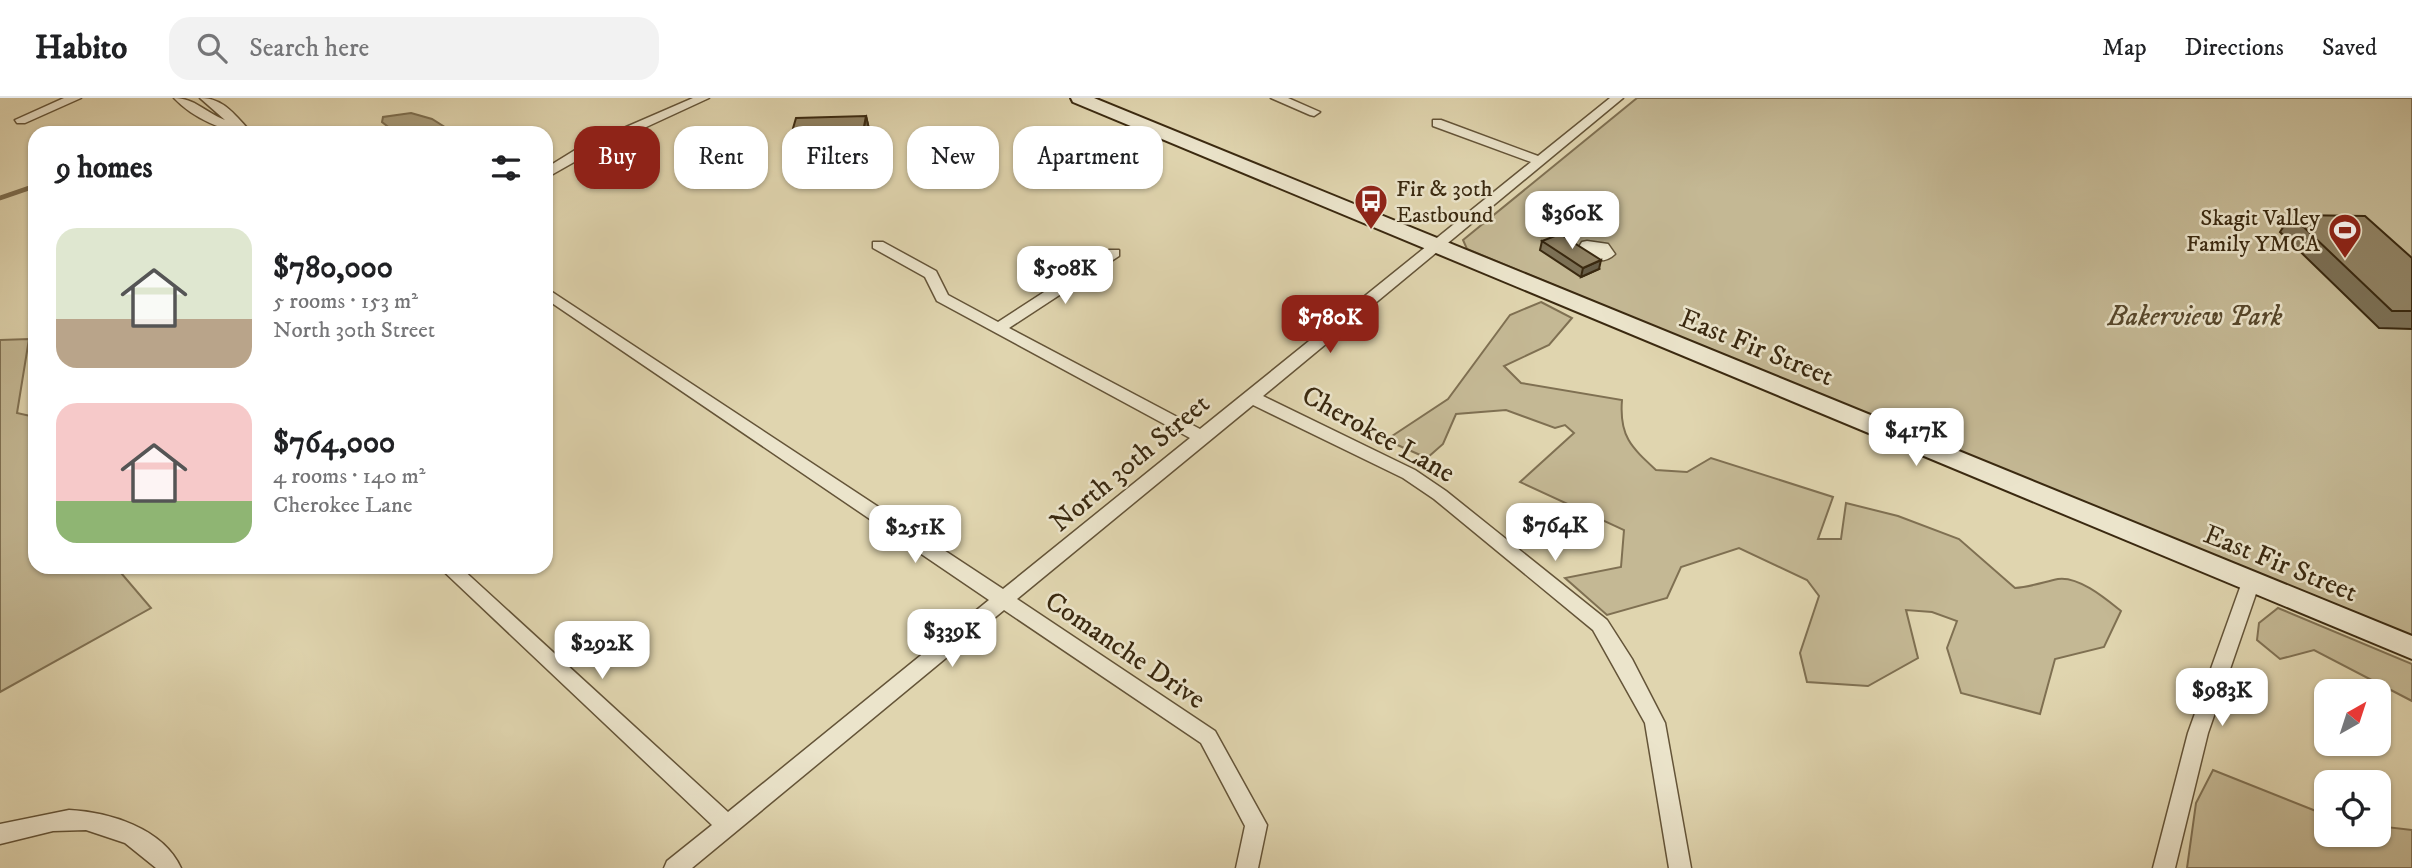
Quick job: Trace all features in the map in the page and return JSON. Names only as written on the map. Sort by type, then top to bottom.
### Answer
[{"type":"street","points":[[21,120],[75,98]]},
{"type":"street","points":[[180,98],[211,119],[230,126]]},
{"type":"street","points":[[206,98],[227,112],[238,126]]},
{"type":"street","points":[[553,170],[585,150],[703,98]]},
{"type":"street","name":"East Fir Street","points":[[1079,98],[2412,648]]},
{"type":"street","points":[[1277,98],[1314,112]]},
{"type":"street","points":[[1594,100],[1613,101]]},
{"type":"street","name":"North 30th Street","points":[[675,868],[1613,101]]},
{"type":"street","points":[[1437,123],[1540,161]]},
{"type":"street","points":[[878,245],[931,274],[943,298],[1202,438]]},
{"type":"street","points":[[998,328],[1114,254]]},
{"type":"street","name":"Comanche Drive","points":[[553,297],[1208,737],[1256,825],[1247,868]]},
{"type":"street","name":"Cherokee Lane","points":[[1251,397],[1409,474],[1440,495],[1600,625],[1656,723],[1680,868]]},
{"type":"street","points":[[456,574],[727,825]]},
{"type":"street","points":[[2164,868],[2198,733],[2252,582]]},
{"type":"street","points":[[0,834],[56,820],[109,824],[159,853],[170,868]]},
{"type":"green space","name":"Bakerview Park","points":[[1637,98],[2412,98],[2412,640],[1467,249],[1463,240]]},
{"type":"green space","points":[[1541,302],[1572,318],[1549,345],[1504,366],[1521,383],[1622,400],[1625,432],[1633,447],[1656,470],[1687,472],[1711,458],[1833,497],[1818,539],[1841,539],[1846,503],[1898,516],[1959,539],[2015,588],[2058,579],[2075,581],[2092,589],[2121,611],[2104,647],[2055,659],[2040,714],[1961,693],[1947,648],[1957,621],[1932,612],[1906,610],[1918,658],[1868,686],[1807,682],[1800,653],[1819,596],[1807,580],[1739,548],[1681,567],[1667,598],[1607,615],[1565,578],[1621,567],[1624,530],[1520,482],[1574,433],[1565,425],[1555,428],[1506,410],[1456,414],[1443,444],[1427,458],[1386,440],[1448,399],[1510,315]]},
{"type":"green space","points":[[28,339],[17,413],[28,415],[28,574],[122,574],[151,608],[0,692],[0,340]]},
{"type":"green space","points":[[2278,608],[2412,664],[2412,701],[2391,690],[2391,679],[2370,679],[2314,650],[2280,659],[2257,640],[2259,623]]},
{"type":"green space","points":[[2213,770],[2314,810],[2314,847],[2391,847],[2391,828],[2412,830],[2412,868],[2187,868],[2196,803]]},
{"type":"shaded area","points":[[411,113],[432,119],[443,126],[387,126],[382,122],[383,117]]},
{"type":"building","points":[[866,116],[864,126],[794,126],[796,118]]},
{"type":"building","points":[[2291,215],[2365,216],[2412,258],[2412,311],[2392,311]]},
{"type":"building","points":[[1560,234],[1601,260],[1583,268],[1542,241]]},
{"type":"waterway","points":[[0,198],[28,188]]},
{"type":"place","name":"Fir & 30th Eastbound","points":[[1371,231]]},
{"type":"place","name":"Skagit Valley Family YMCA","points":[[2345,260]]}]
